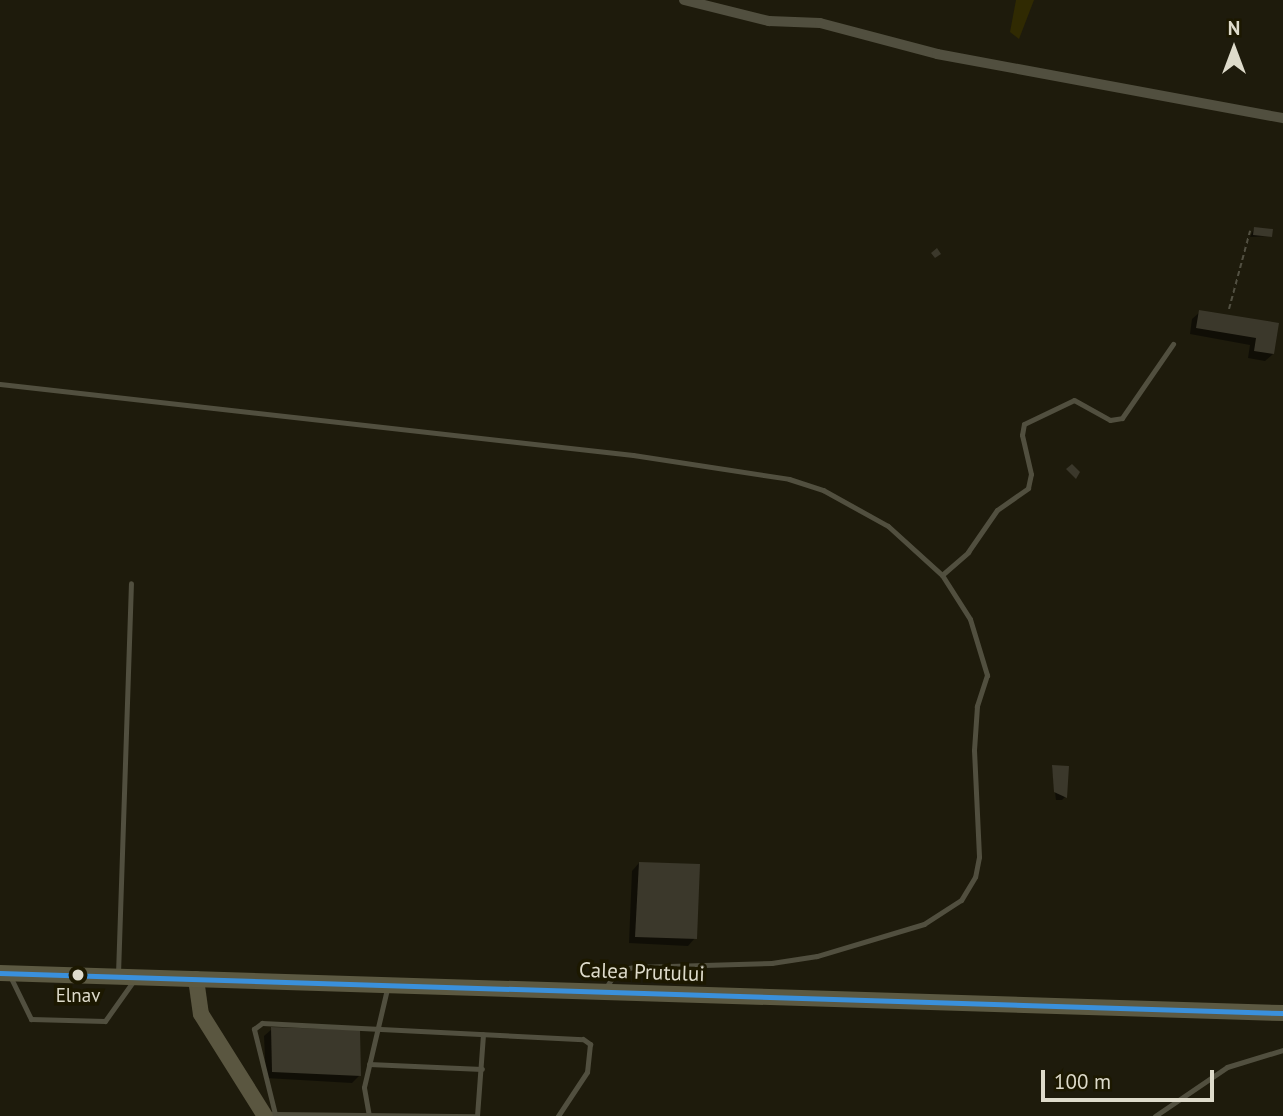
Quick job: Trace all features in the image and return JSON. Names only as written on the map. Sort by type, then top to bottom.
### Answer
[{"type":"highway","name":"Calea Prutului","points":[[5,973],[1283,1013]]},
{"type":"main road","points":[[196,979],[201,1014],[268,1115]]},
{"type":"street","points":[[684,0],[769,21],[820,23],[937,54],[1283,118]]},
{"type":"lane","points":[[942,575],[968,552],[997,510],[1028,488],[1031,474],[1021,435],[1024,424],[1074,400],[1110,420],[1122,418],[1173,344]]},
{"type":"lane","points":[[0,384],[644,457],[789,478],[823,490],[888,526],[942,575],[970,619],[988,675],[977,706],[974,750],[979,858],[975,877],[961,900],[924,924],[827,953],[772,963],[617,970],[604,992]]},
{"type":"lane","points":[[118,977],[131,583]]},
{"type":"lane","points":[[5,973],[31,1019],[105,1021],[136,978]]},
{"type":"lane","points":[[368,1115],[364,1087],[387,986]]},
{"type":"lane","points":[[483,1034],[477,1116],[268,1115],[256,1024],[376,1028],[583,1039],[590,1044],[587,1072],[558,1116]]},
{"type":"lane","points":[[1155,1116],[1227,1067],[1283,1050]]},
{"type":"lane","points":[[369,1064],[482,1069]]},
{"type":"path","points":[[1229,309],[1250,231]]},
{"type":"shaded area","points":[[1016,0],[1034,0],[1019,39],[1010,32]]},
{"type":"building","points":[[1254,227],[1273,229],[1272,237],[1253,235]]},
{"type":"building","points":[[937,248],[941,254],[935,258],[931,253]]},
{"type":"building","points":[[1199,310],[1279,323],[1274,354],[1254,351],[1256,338],[1196,328]]},
{"type":"building","points":[[1072,464],[1080,472],[1076,479],[1066,469]]},
{"type":"building","points":[[1052,765],[1069,766],[1067,798],[1054,792]]},
{"type":"building","points":[[639,862],[700,864],[697,939],[635,937]]},
{"type":"building","points":[[271,1027],[360,1030],[361,1076],[272,1072]]},
{"type":"transit line","points":[[0,973],[1283,1013]]},
{"type":"place","name":"Elnav","points":[[78,975]]}]
